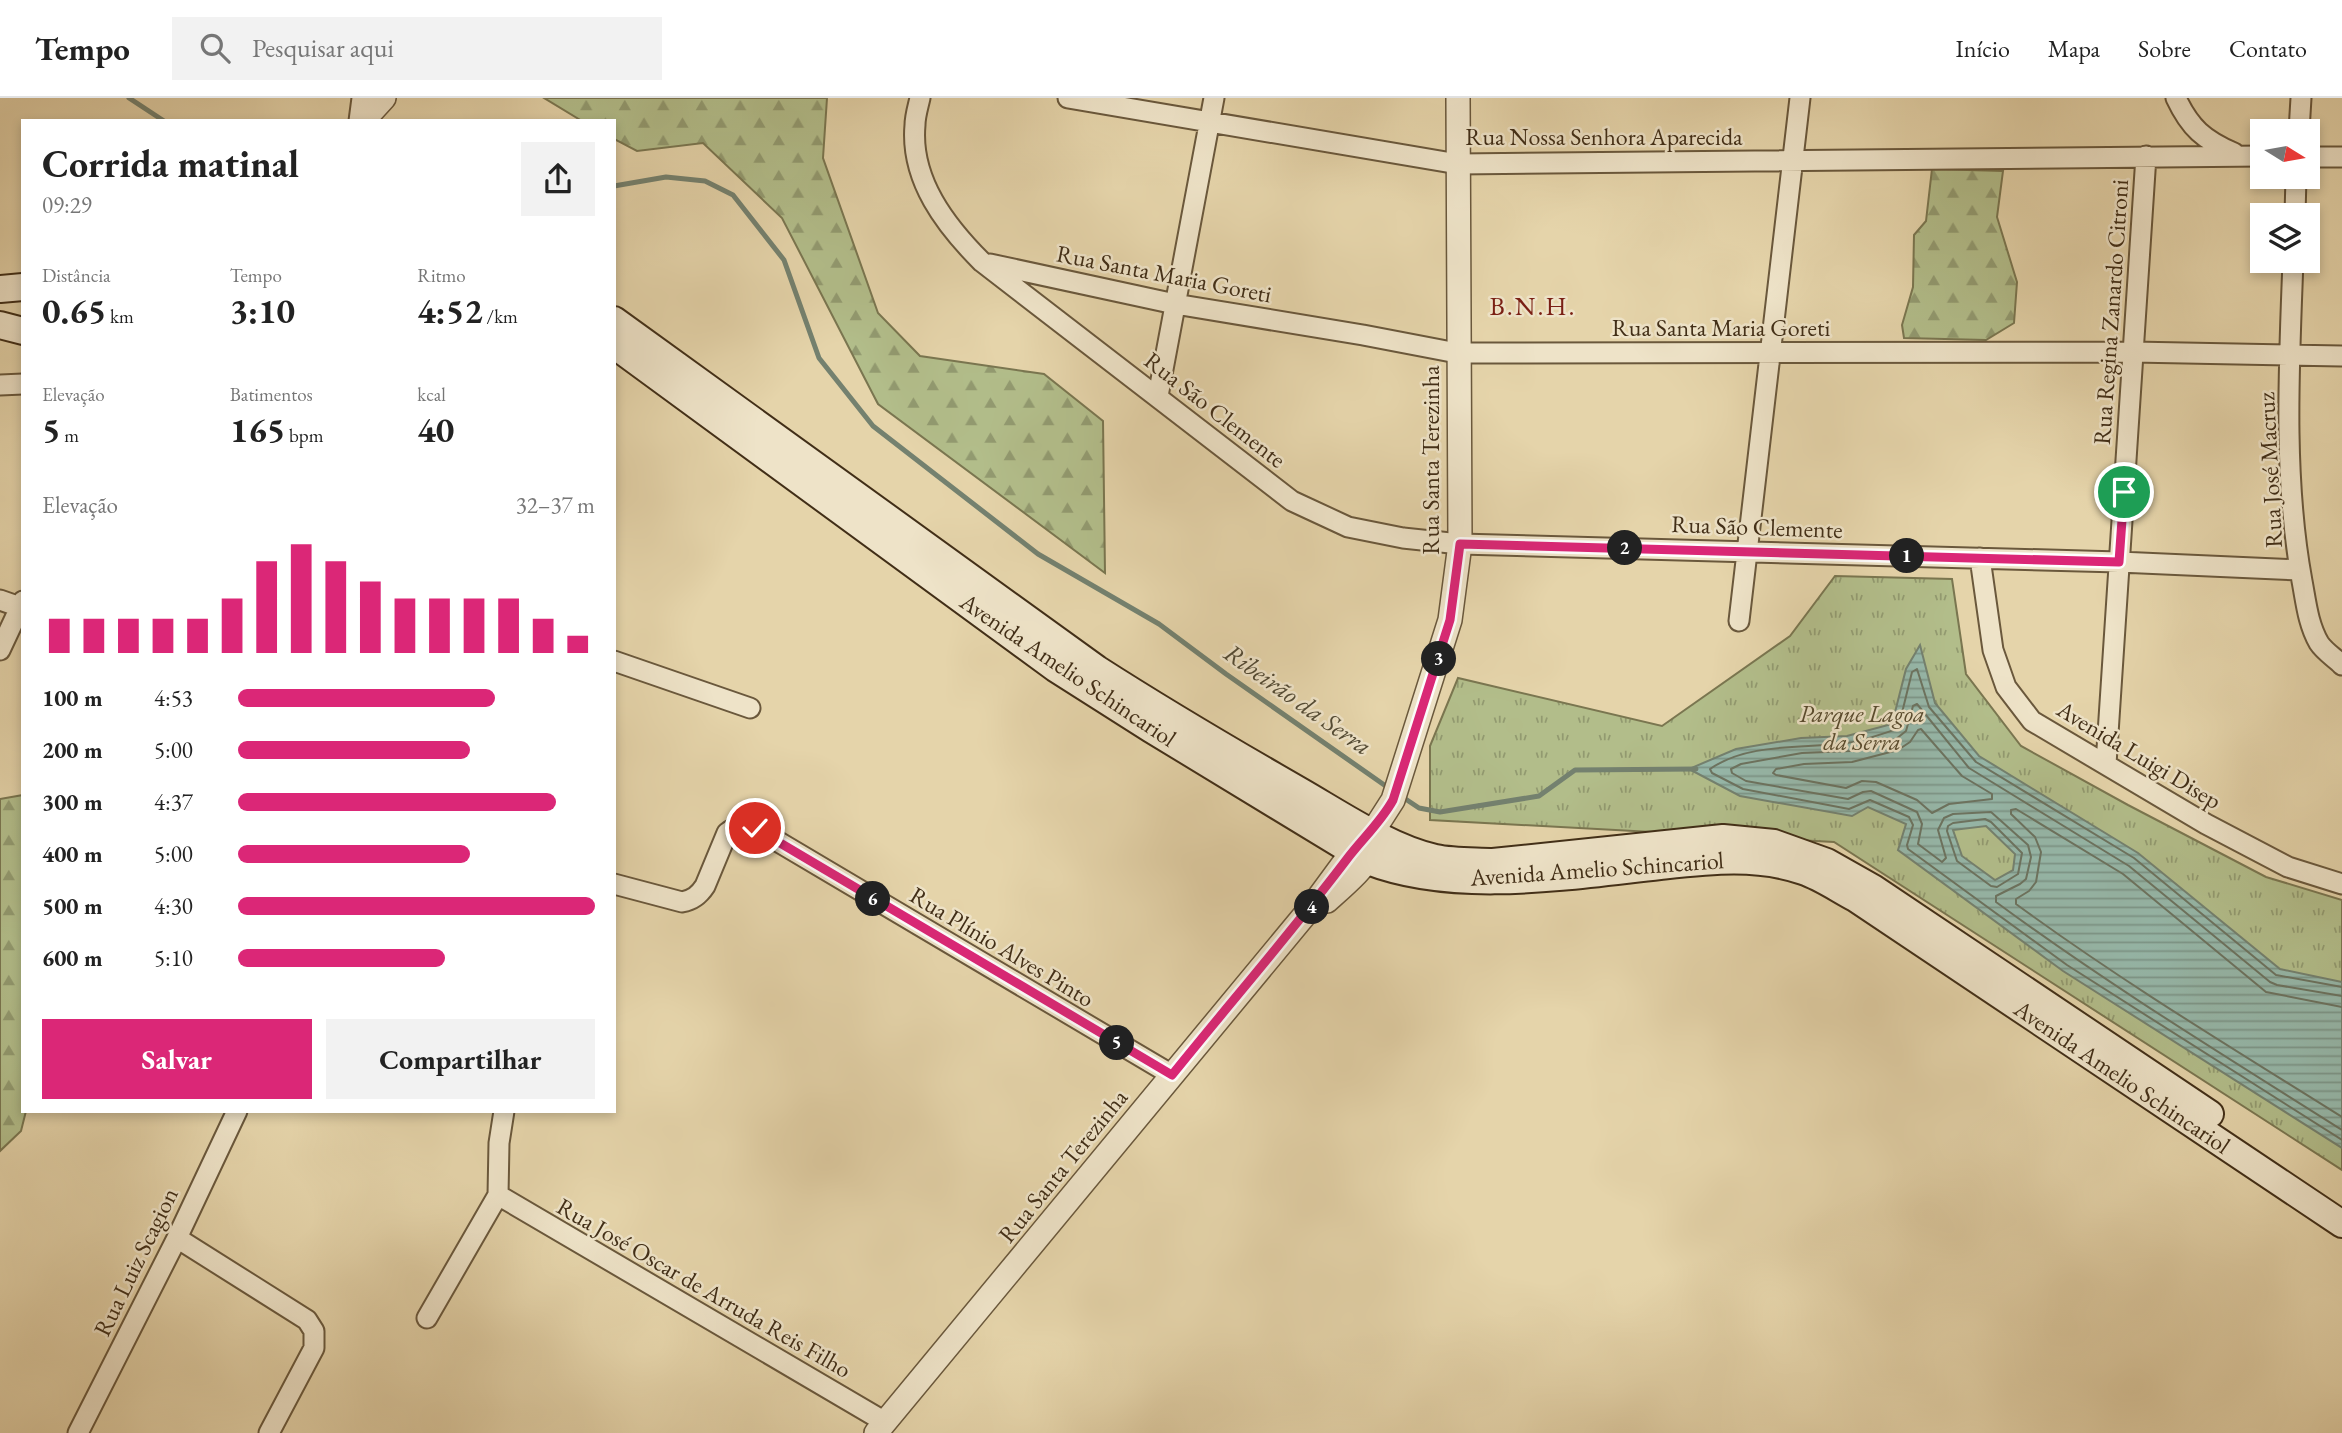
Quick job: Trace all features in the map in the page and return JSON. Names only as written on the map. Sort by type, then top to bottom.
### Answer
[{"type":"main road","points":[[0,289],[21,288]]},
{"type":"main road","name":"Avenida Amelio Schincariol","points":[[616,321],[1097,669],[1167,714],[1387,812],[1416,852],[1436,858],[1493,862],[1723,838],[1774,843],[1827,862],[1873,888],[2342,1202]]},
{"type":"main road","points":[[0,325],[21,330]]},
{"type":"main road","name":"Avenida Amelio Schincariol","points":[[616,346],[1055,668],[1360,856],[1392,871],[1443,878],[1501,880],[1748,860],[1803,871],[1855,898],[2342,1224]]},
{"type":"street","points":[[361,119],[362,98]]},
{"type":"street","points":[[363,119],[384,98]]},
{"type":"street","name":"Rua São Clemente","points":[[920,98],[915,125],[918,163],[935,207],[982,262],[1292,501],[1348,527],[1403,538],[1460,544],[2119,562],[2300,570]]},
{"type":"street","name":"Rua Nossa Senhora Aparecida","points":[[1069,98],[1458,164],[2250,155]]},
{"type":"street","points":[[1158,396],[1214,98]]},
{"type":"street","name":"Rua Santa Terezinha","points":[[880,1428],[1290,933],[1360,856],[1387,812],[1450,620],[1460,544],[1457,353],[1458,98]]},
{"type":"street","points":[[1739,621],[1800,98]]},
{"type":"street","points":[[2176,98],[2185,119],[2211,143],[2240,155]]},
{"type":"street","points":[[2300,119],[2301,98]]},
{"type":"street","name":"Rua Regina Zanardo Citroni","points":[[2106,764],[2146,156]]},
{"type":"street","points":[[2320,157],[2342,157]]},
{"type":"street","name":"Rua Santa Maria Goreti","points":[[982,262],[1175,304],[1457,353],[2133,352],[2342,356]]},
{"type":"street","name":"Rua José Macruz","points":[[2293,273],[2291,471],[2296,543],[2308,617],[2319,645],[2342,665]]},
{"type":"street","name":"Avenida Luigi Disep","points":[[1980,558],[1993,650],[2006,687],[2032,721],[2174,806],[2288,867],[2342,884]]},
{"type":"street","points":[[0,600],[21,604],[0,650]]},
{"type":"street","points":[[616,662],[750,708]]},
{"type":"street","name":"Rua Plínio Alves Pinto","points":[[616,885],[682,902],[690,901],[701,893],[705,886],[727,833],[734,827],[743,825],[755,828],[1172,1075]]},
{"type":"street","name":"Rua Luiz Scagion","points":[[78,1433],[177,1238],[236,1113]]},
{"type":"street","points":[[427,1318],[498,1195],[503,1113]]},
{"type":"street","name":"Rua José Oscar de Arruda Reis Filho","points":[[498,1195],[880,1428]]},
{"type":"street","points":[[177,1238],[307,1320],[314,1331],[314,1349],[269,1433]]},
{"type":"green space","points":[[544,98],[827,98],[823,158],[878,313],[920,356],[1044,374],[1103,421],[1105,573],[878,404],[782,218],[703,143],[637,151],[616,140],[616,119],[579,119]]},
{"type":"green space","points":[[1932,169],[2003,171],[1997,217],[2017,282],[2014,323],[1986,340],[1904,338],[1902,325],[1913,287],[1914,235],[1926,221]]},
{"type":"green space","name":"Parque Lagoa da Serra","points":[[1835,576],[1952,579],[1966,674],[2021,746],[2266,877],[2342,900],[2342,1170],[1834,842],[1430,820],[1430,746],[1458,678],[1662,726],[1790,636]]},
{"type":"green space","points":[[21,795],[21,1113],[26,1113],[21,1131],[0,1151],[0,799]]},
{"type":"water","points":[[1920,645],[1935,703],[1979,756],[2138,853],[2280,969],[2342,982],[2342,1148],[2063,971],[1898,850],[1906,824],[1868,807],[1852,816],[1740,796],[1689,769],[1736,749],[1801,738],[1847,736],[1892,724],[1906,669]],"holes":[[[1986,826],[2015,854],[2013,870],[1995,880],[1962,856],[1953,830]]]},
{"type":"waterway","name":"Ribeirão da Serra","points":[[129,98],[161,119]]},
{"type":"waterway","name":"Ribeirão da Serra","points":[[616,186],[666,177],[705,181],[733,195],[784,260],[819,358],[873,426],[1038,554],[1159,624],[1390,789]]},
{"type":"waterway","name":"Ribeirão da Serra","points":[[1401,796],[1419,808],[1440,812],[1539,796],[1575,770],[1696,769]]},
{"type":"district","name":"B.N.H.","points":[[1533,306]]},
{"type":"route","points":[[755,828],[1172,1075],[1313,905],[1352,852],[1377,825],[1393,800],[1450,620],[1460,544],[2119,562],[2124,492]]}]
